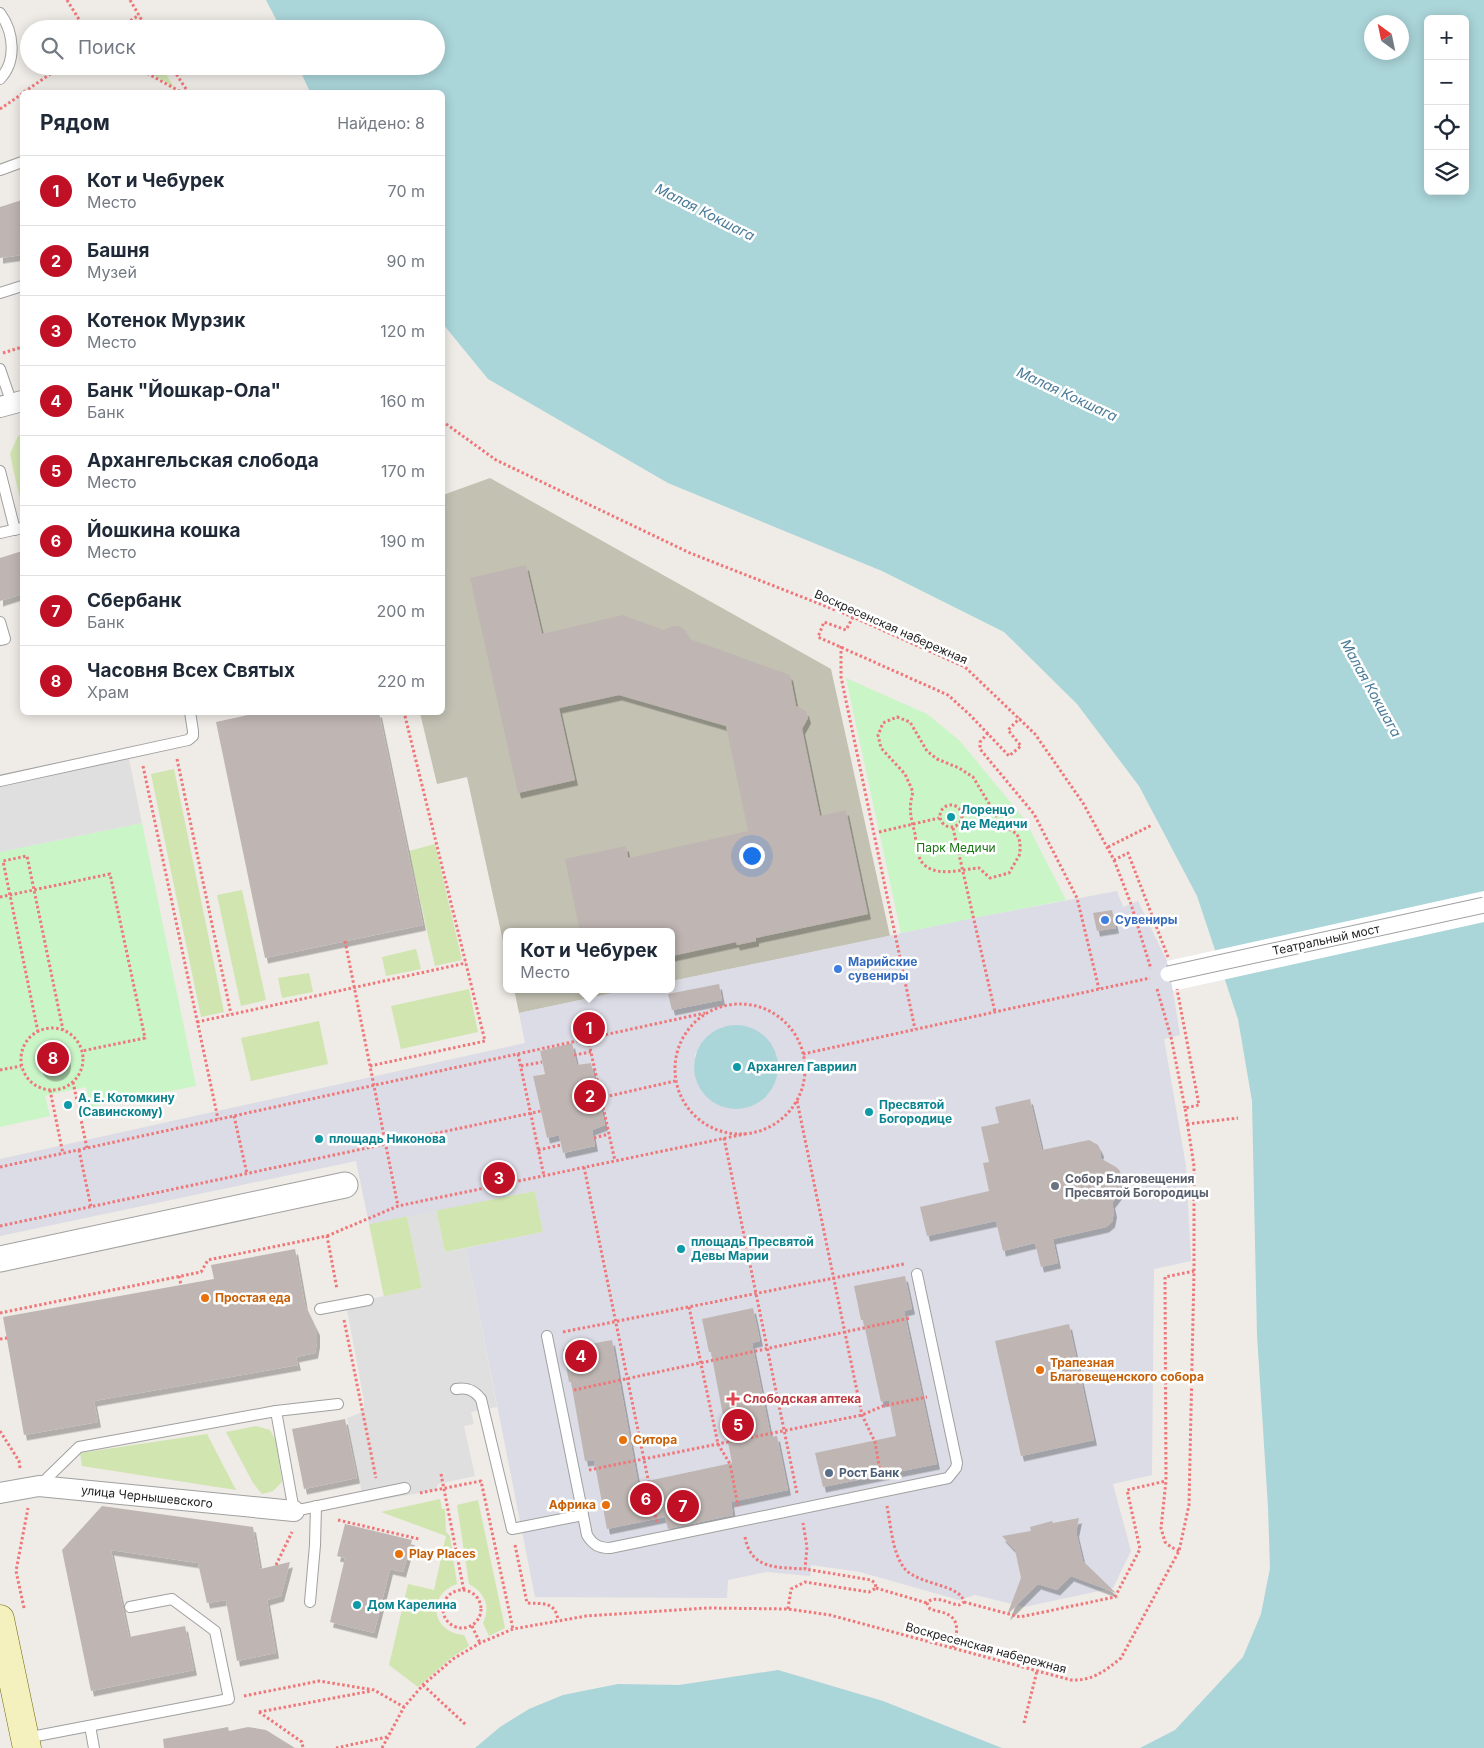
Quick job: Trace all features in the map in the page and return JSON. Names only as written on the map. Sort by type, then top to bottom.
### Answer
[{"type":"main road","points":[[12,1614],[6,1680],[26,1743]]},
{"type":"street","name":"Театральный мост","points":[[1171,972],[1484,905]]},
{"type":"street","points":[[0,1260],[344,1185]]},
{"type":"street","name":"улица Чернышевского","points":[[0,1493],[39,1486],[293,1520]]},
{"type":"lane","points":[[0,13],[8,26],[12,45],[8,67],[0,79]]},
{"type":"lane","points":[[0,170],[20,163]]},
{"type":"lane","points":[[0,292],[20,287]]},
{"type":"lane","points":[[0,369],[11,404]]},
{"type":"lane","points":[[0,471],[19,529],[0,533]]},
{"type":"lane","points":[[0,622],[5,639],[0,640]]},
{"type":"lane","points":[[0,781],[188,740],[193,736],[190,715]]},
{"type":"lane","points":[[547,1336],[587,1535],[596,1546],[610,1548],[948,1478],[956,1468],[957,1463],[917,1274]]},
{"type":"lane","points":[[320,1309],[368,1300]]},
{"type":"lane","points":[[456,1389],[464,1388],[471,1390],[481,1399],[512,1529],[583,1514]]},
{"type":"lane","points":[[39,1486],[79,1447],[276,1411],[338,1404]]},
{"type":"lane","points":[[276,1411],[293,1520],[316,1510],[405,1488]]},
{"type":"lane","points":[[310,1602],[316,1510]]},
{"type":"lane","points":[[26,1743],[90,1726],[229,1699],[215,1631],[172,1599],[130,1607]]},
{"type":"lane","points":[[90,1726],[94,1748]]},
{"type":"path","points":[[67,0],[79,20]]},
{"type":"path","points":[[130,0],[141,20]]},
{"type":"path","points":[[131,20],[138,15]]},
{"type":"path","points":[[27,90],[49,75]]},
{"type":"path","points":[[150,75],[176,90]]},
{"type":"path","points":[[178,75],[187,90]]},
{"type":"path","points":[[0,109],[20,95]]},
{"type":"path","points":[[0,354],[20,348]]},
{"type":"path","name":"Воскресенская набережная","points":[[445,423],[496,460],[690,553],[853,617],[965,667],[1035,734],[1083,803],[1108,847],[1131,904]]},
{"type":"path","points":[[853,617],[846,630],[824,622],[818,637],[948,696],[1009,756],[1021,746],[1008,730],[1020,718]]},
{"type":"path","points":[[841,646],[841,677],[915,1029]]},
{"type":"path","points":[[370,1066],[485,1041],[405,715]]},
{"type":"path","points":[[897,717],[910,722],[927,751],[937,759],[959,768],[973,777],[1002,825],[1016,834],[1020,842],[1020,854],[1009,873],[990,878],[979,868],[963,869],[946,873],[928,868],[920,860],[909,806],[913,792],[905,774],[881,748],[878,734],[883,723],[897,717]]},
{"type":"path","points":[[988,734],[980,742],[980,749],[1034,814],[1077,898],[1099,989]]},
{"type":"path","points":[[174,744],[231,1014]]},
{"type":"path","points":[[140,751],[218,1120]]},
{"type":"path","points":[[949,804],[958,806],[963,814],[961,822],[953,828],[944,826],[939,818],[941,809],[949,804]]},
{"type":"path","points":[[879,832],[939,818]]},
{"type":"path","points":[[1108,847],[1152,826]]},
{"type":"path","points":[[953,828],[995,1012]]},
{"type":"path","points":[[1114,860],[1128,853],[1171,972],[1199,1106],[1185,1108]]},
{"type":"path","points":[[38,1032],[3,861],[27,856],[62,1030]]},
{"type":"path","points":[[0,897],[110,874],[145,1038],[82,1051]]},
{"type":"path","points":[[345,941],[398,1206]]},
{"type":"path","points":[[197,1022],[466,963]]},
{"type":"path","points":[[803,1054],[1171,972]]},
{"type":"path","points":[[0,1167],[705,1013],[726,1005],[742,1004],[768,1010],[784,1021],[796,1035],[803,1054],[805,1068],[802,1087],[797,1100],[781,1120],[764,1130],[398,1206],[327,1236],[208,1260],[201,1272],[0,1313]]},
{"type":"path","points":[[705,1013],[688,1028],[679,1046],[674,1062],[676,1081],[682,1099],[693,1115],[707,1126],[725,1133],[745,1134]]},
{"type":"path","points":[[54,1028],[62,1030],[76,1039],[82,1051],[81,1068],[80,1073],[73,1082],[62,1088],[50,1090],[32,1083],[25,1075],[21,1066],[24,1046],[30,1037],[38,1032],[54,1028]]},
{"type":"path","name":"Воскресенская набережная","points":[[382,1748],[404,1707],[423,1685],[453,1659],[480,1643],[513,1629],[558,1620],[615,1613],[707,1608],[788,1609],[830,1615],[1071,1680],[1083,1680],[1108,1669],[1121,1658],[1179,1550],[1189,1505],[1194,1271],[1194,1166],[1171,1037]]},
{"type":"path","points":[[588,1039],[615,1161]]},
{"type":"path","points":[[574,1055],[591,1052]]},
{"type":"path","points":[[518,1054],[544,1176]]},
{"type":"path","points":[[520,1066],[542,1062]]},
{"type":"path","points":[[0,1070],[21,1066]]},
{"type":"path","points":[[600,1098],[676,1081]]},
{"type":"path","points":[[73,1082],[87,1148]]},
{"type":"path","points":[[50,1090],[63,1154]]},
{"type":"path","points":[[797,1100],[862,1415],[875,1442],[896,1552],[905,1568],[919,1579],[956,1591],[963,1598],[964,1602]]},
{"type":"path","points":[[0,1226],[541,1111]]},
{"type":"path","points":[[234,1116],[247,1174]]},
{"type":"path","points":[[1187,1124],[1238,1118]]},
{"type":"path","points":[[594,1138],[609,1134]]},
{"type":"path","points":[[724,1138],[800,1509],[807,1547],[805,1569]]},
{"type":"path","points":[[538,1150],[561,1145]]},
{"type":"path","points":[[79,1150],[91,1207]]},
{"type":"path","points":[[584,1167],[660,1538]]},
{"type":"path","points":[[327,1236],[379,1493]]},
{"type":"path","points":[[547,1336],[902,1264],[912,1267],[917,1274]]},
{"type":"path","points":[[1179,1550],[1165,1542],[1161,1528],[1166,1481],[1165,1277],[1194,1271]]},
{"type":"path","points":[[179,1276],[181,1285]]},
{"type":"path","points":[[689,1306],[718,1444],[730,1464],[741,1521],[750,1553],[767,1566],[805,1569],[871,1580],[875,1583],[876,1588]]},
{"type":"path","points":[[559,1393],[926,1315]]},
{"type":"path","points":[[0,1339],[7,1338]]},
{"type":"path","points":[[575,1473],[862,1415],[883,1406],[942,1394]]},
{"type":"path","points":[[0,1431],[19,1461],[20,1470]]},
{"type":"path","points":[[441,1474],[464,1591]]},
{"type":"path","points":[[481,1481],[513,1629]]},
{"type":"path","points":[[788,1609],[792,1589],[805,1582],[869,1592],[876,1588],[927,1603],[934,1599],[956,1605],[964,1602],[1020,1617],[1115,1596],[1140,1549],[1127,1490],[1166,1481]]},
{"type":"path","points":[[12,1614],[16,1571],[28,1504]]},
{"type":"path","points":[[316,1510],[419,1539]]},
{"type":"path","points":[[276,1565],[293,1520]]},
{"type":"path","points":[[512,1529],[527,1603],[544,1604],[552,1607],[557,1612],[558,1620]]},
{"type":"path","points":[[464,1591],[474,1594],[479,1600],[480,1614],[472,1626],[458,1627],[446,1619],[444,1604],[453,1593],[464,1591]]},
{"type":"path","points":[[927,1603],[930,1609],[950,1616],[953,1620],[957,1630],[953,1649]]},
{"type":"path","points":[[472,1626],[480,1643]]},
{"type":"path","points":[[1024,1723],[1037,1671]]},
{"type":"path","points":[[229,1699],[320,1681],[374,1690],[404,1707]]},
{"type":"path","points":[[423,1685],[466,1724]]},
{"type":"path","points":[[303,1748],[302,1742],[259,1712],[374,1690]]},
{"type":"path","points":[[336,1748],[388,1737]]},
{"type":"shaded area","points":[[490,478],[831,669],[890,936],[675,980],[675,928],[503,928],[503,941],[467,777],[437,784],[420,715],[445,715],[445,494]]},
{"type":"shaded area","points":[[129,759],[142,823],[0,852],[0,785]]},
{"type":"shaded area","points":[[1117,891],[1123,907],[1138,901],[1167,961],[1180,1035],[1164,1039],[1186,1166],[1191,1261],[1154,1269],[1152,1475],[1113,1484],[1131,1551],[1113,1588],[1024,1607],[975,1595],[959,1600],[860,1572],[811,1565],[810,1576],[767,1572],[728,1580],[727,1598],[535,1597],[466,1248],[543,1232],[535,1191],[369,1224],[356,1161],[0,1236],[0,1159],[525,1043],[519,1013],[613,993],[675,993],[675,980],[974,918]],"holes":[[[724,1027],[774,1084],[767,1095],[756,1103],[744,1108],[730,1108],[694,1070],[695,1055],[702,1043],[712,1033]],[[571,1043],[577,1066],[591,1063],[605,1125],[591,1128],[595,1146],[564,1153],[559,1135],[547,1138],[533,1076],[545,1073],[540,1051]]]},
{"type":"shaded area","points":[[515,993],[613,993],[519,1013]]},
{"type":"shaded area","points":[[436,1210],[445,1252],[466,1248],[497,1407],[471,1412],[474,1424],[464,1426],[475,1476],[438,1484],[436,1490],[364,1503],[347,1418],[360,1413],[364,1408],[364,1401],[346,1304],[422,1288],[407,1216]]},
{"type":"green space","points":[[154,75],[167,75],[174,87]]},
{"type":"green space","points":[[18,436],[20,436],[20,499],[10,454]]},
{"type":"green space","name":"Парк Медичи","points":[[846,678],[927,714],[960,741],[1025,820],[1066,900],[901,933]]},
{"type":"green space","points":[[174,769],[224,1012],[201,1017],[151,774]]},
{"type":"green space","points":[[142,823],[196,1086],[91,1107],[86,1087],[51,1094],[45,1096],[50,1116],[0,1127],[0,852]]},
{"type":"green space","points":[[435,844],[462,960],[435,966],[409,851]]},
{"type":"green space","points":[[242,890],[266,1000],[241,1006],[217,895]]},
{"type":"green space","points":[[416,949],[421,969],[386,976],[382,957]]},
{"type":"green space","points":[[309,973],[313,992],[282,998],[278,978]]},
{"type":"green space","points":[[469,989],[478,1032],[401,1049],[391,1006]]},
{"type":"green space","points":[[319,1021],[328,1064],[251,1081],[241,1038]]},
{"type":"green space","points":[[535,1191],[543,1232],[445,1252],[436,1210]]},
{"type":"green space","points":[[407,1216],[422,1288],[384,1297],[369,1224]]},
{"type":"green space","points":[[256,1426],[270,1430],[276,1441],[282,1482],[273,1491],[262,1494],[253,1483],[226,1432]]},
{"type":"green space","points":[[207,1434],[236,1490],[82,1466],[80,1453]]},
{"type":"green space","points":[[440,1499],[442,1509],[445,1509],[446,1532],[450,1536],[457,1584],[447,1589],[440,1596],[436,1612],[439,1620],[445,1627],[453,1632],[464,1635],[469,1646],[451,1658],[418,1687],[389,1665],[408,1584],[434,1590],[446,1536],[381,1512]]},
{"type":"green space","points":[[478,1500],[505,1628],[489,1636],[483,1623],[486,1611],[485,1600],[469,1584],[457,1505]]},
{"type":"water","name":"Малая Кокшага","points":[[266,0],[1484,0],[1484,1748],[1140,1748],[1175,1730],[1243,1657],[1261,1614],[1270,1568],[1257,1335],[1252,1101],[1238,1019],[1197,896],[1139,786],[1077,704],[1004,632],[882,571],[668,483],[488,379],[445,326],[445,90],[309,90],[302,75],[445,75],[445,20],[276,20]]},
{"type":"water","points":[[736,1025],[759,1032],[771,1044],[778,1067],[771,1090],[759,1102],[736,1109],[713,1102],[701,1090],[694,1067],[701,1044],[713,1032]]},
{"type":"water","points":[[778,1670],[883,1701],[1002,1748],[475,1748],[500,1727],[529,1709],[563,1695],[618,1684],[679,1685]]},
{"type":"pier","points":[[1484,891],[1484,922],[1173,991],[1167,961]]},
{"type":"building","points":[[20,201],[20,255],[0,258],[0,207]]},
{"type":"building","points":[[20,552],[20,595],[0,601],[0,558]]},
{"type":"building","points":[[526,565],[542,634],[623,615],[664,630],[672,626],[679,626],[685,630],[690,639],[790,675],[796,706],[806,711],[808,718],[802,729],[820,816],[846,810],[868,914],[756,938],[756,941],[737,945],[736,942],[675,955],[675,928],[579,928],[565,859],[626,846],[628,858],[748,831],[726,726],[619,695],[559,708],[575,780],[518,793],[470,578]]},
{"type":"building","points":[[248,715],[380,715],[423,925],[265,958],[216,722]]},
{"type":"building","name":"Сувениры","points":[[1112,910],[1116,928],[1097,931],[1093,913]]},
{"type":"building","points":[[719,984],[722,1000],[672,1010],[668,994]]},
{"type":"building","points":[[572,1043],[577,1065],[591,1063],[605,1125],[592,1130],[595,1146],[563,1153],[559,1135],[547,1138],[533,1076],[545,1074],[540,1051]]},
{"type":"building","points":[[53,1046],[64,1050],[68,1061],[64,1072],[53,1076],[42,1072],[38,1061],[42,1050]]},
{"type":"building","name":"Собор Благовещения Пресвятой Богородицы","points":[[1030,1099],[1042,1150],[1089,1140],[1098,1145],[1101,1151],[1100,1158],[1120,1171],[1123,1181],[1121,1191],[1112,1203],[1114,1212],[1112,1222],[1106,1227],[1053,1239],[1058,1263],[1041,1267],[1035,1243],[1003,1251],[996,1221],[927,1236],[920,1207],[989,1191],[983,1163],[989,1162],[981,1127],[999,1123],[995,1107]]},
{"type":"building","points":[[295,1249],[305,1305],[317,1330],[315,1353],[296,1357],[298,1365],[94,1401],[98,1422],[24,1435],[3,1317],[214,1279],[211,1265]]},
{"type":"building","points":[[905,1276],[912,1309],[904,1311],[937,1464],[823,1487],[815,1453],[896,1436],[889,1400],[881,1402],[854,1286]]},
{"type":"building","points":[[753,1308],[760,1341],[752,1343],[771,1437],[777,1436],[788,1490],[731,1502],[733,1515],[668,1529],[665,1517],[607,1529],[594,1460],[585,1461],[563,1349],[612,1340],[638,1483],[732,1463],[711,1352],[709,1352],[702,1319]]},
{"type":"building","name":"Трапезная Благовещенского собора","points":[[1069,1324],[1094,1440],[1021,1456],[995,1341]]},
{"type":"building","points":[[345,1419],[357,1478],[304,1489],[292,1429]]},
{"type":"building","points":[[102,1506],[253,1527],[260,1569],[290,1562],[281,1596],[267,1600],[276,1653],[237,1661],[226,1600],[207,1603],[198,1563],[111,1550],[129,1637],[185,1626],[194,1670],[91,1691],[62,1550]]},
{"type":"building","points":[[1079,1518],[1076,1532],[1083,1561],[1116,1593],[1071,1576],[1057,1590],[1038,1584],[1007,1615],[1021,1578],[1015,1550],[1002,1536],[1031,1531],[1030,1527],[1052,1521],[1053,1523]]},
{"type":"building","points":[[345,1524],[412,1540],[403,1572],[390,1569],[374,1633],[330,1622],[345,1558],[337,1556]]},
{"type":"building","points":[[228,1727],[229,1731],[248,1727],[266,1730],[295,1748],[164,1748],[163,1739]]},
{"type":"place","name":"Лоренцо де Медичи","points":[[951,817]]},
{"type":"place","name":"Сувениры","points":[[1105,920]]},
{"type":"place","name":"Марийские сувениры","points":[[838,969]]},
{"type":"place","name":"Кот и Чебурек","points":[[589,1028]]},
{"type":"place","name":"Часовня Всех Святых","points":[[53,1058]]},
{"type":"place","name":"Архангел Гавриил","points":[[737,1067]]},
{"type":"place","name":"Башня","points":[[590,1096]]},
{"type":"place","name":"А. Е. Котомкину (Савинскому)","points":[[68,1105]]},
{"type":"place","name":"Пресвятой Богородице","points":[[869,1112]]},
{"type":"place","name":"площадь Никонова","points":[[319,1139]]},
{"type":"place","name":"Котенок Мурзик","points":[[499,1178]]},
{"type":"place","name":"Собор Благовещения Пресвятой Богородицы","points":[[1055,1186]]},
{"type":"place","name":"площадь Пресвятой Девы Марии","points":[[681,1249]]},
{"type":"place","name":"Простая еда","points":[[205,1298]]},
{"type":"place","name":"Банк \"Йошкар-Ола\"","points":[[581,1356]]},
{"type":"place","name":"Трапезная Благовещенского собора","points":[[1040,1370]]},
{"type":"place","name":"Слободская аптека","points":[[733,1399]]},
{"type":"place","name":"Архангельская слобода","points":[[738,1425]]},
{"type":"place","name":"Ситора","points":[[623,1440]]},
{"type":"place","name":"Рост Банк","points":[[829,1473]]},
{"type":"place","name":"Йошкина кошка","points":[[646,1499]]},
{"type":"place","name":"Африка","points":[[606,1505]]},
{"type":"place","name":"Сбербанк","points":[[683,1506]]},
{"type":"place","name":"Play Places","points":[[399,1554]]},
{"type":"place","name":"Дом Карелина","points":[[357,1605]]}]
